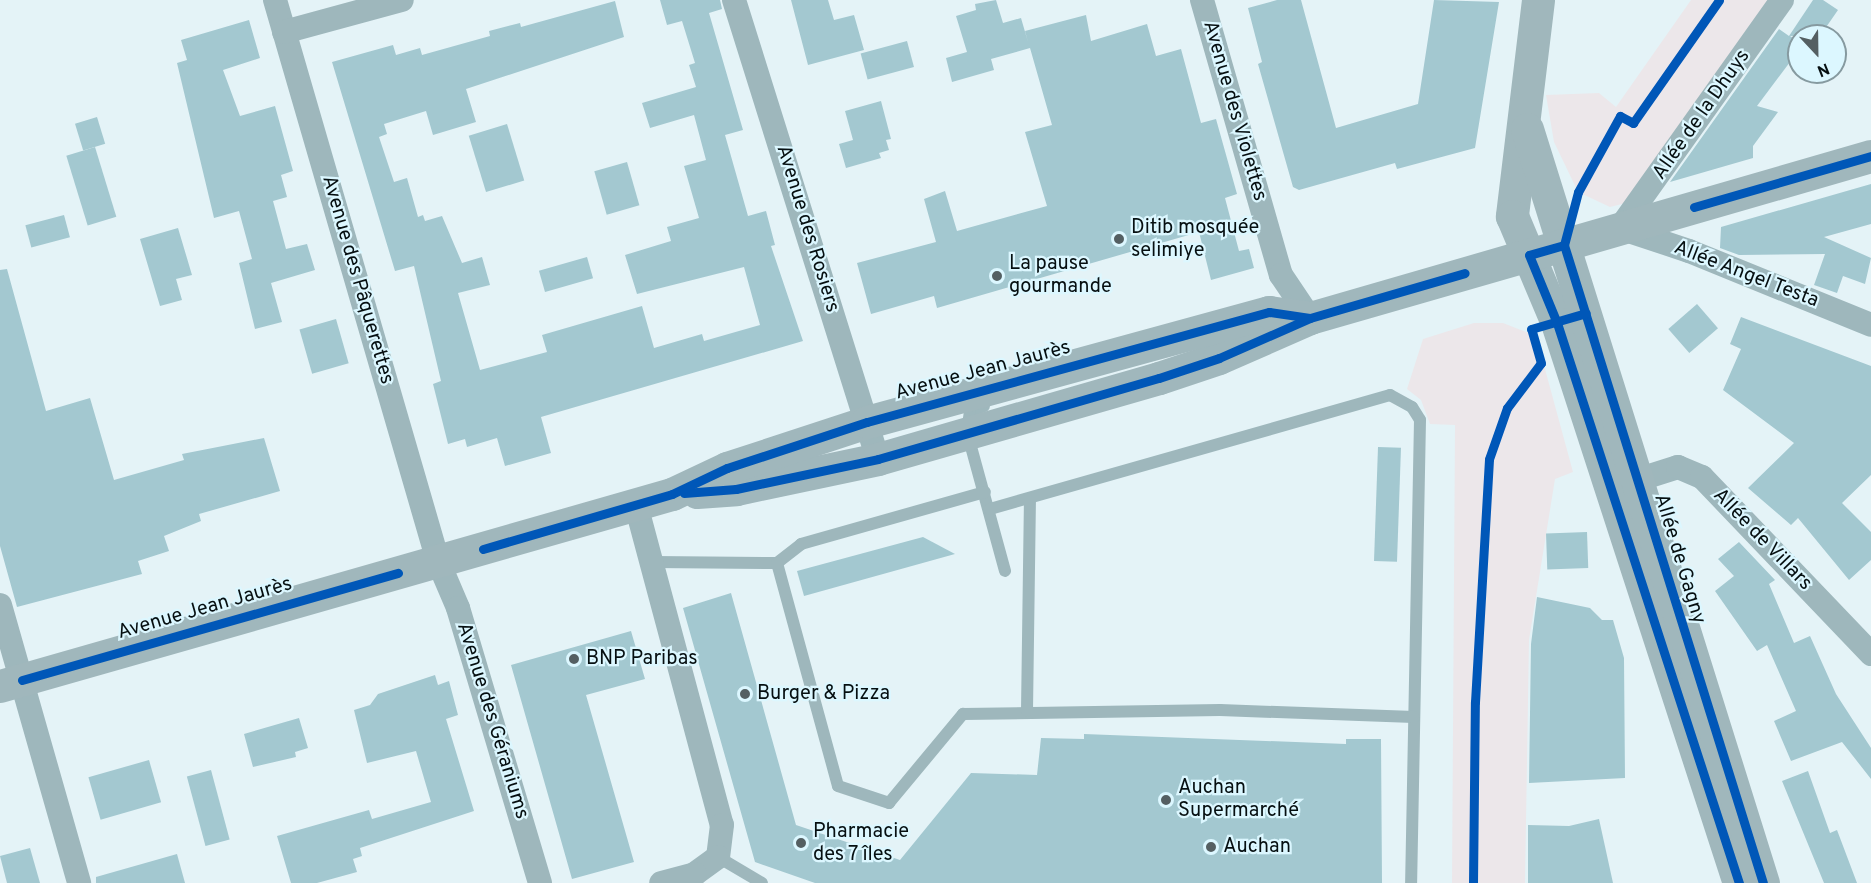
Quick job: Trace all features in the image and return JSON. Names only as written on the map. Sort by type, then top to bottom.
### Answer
[{"type":"main road","points":[[1538,0],[1530,45],[1526,125],[1511,203],[1529,255],[1557,322],[1739,883]]},
{"type":"main road","name":"Allée de Gagny","points":[[1526,125],[1763,883]]},
{"type":"main road","name":"Avenue Jean Jaurès","points":[[11,683],[672,495],[735,489],[879,459],[1169,375],[1310,318],[1871,156]]},
{"type":"main road","name":"Avenue Jean Jaurès","points":[[672,495],[727,468],[867,422],[1269,312],[1310,318]]},
{"type":"street","name":"Avenue des Pâquerettes","points":[[275,0],[438,561]]},
{"type":"street","points":[[284,32],[402,0]]},
{"type":"street","name":"Avenue des Rosiers","points":[[734,0],[879,459]]},
{"type":"street","name":"Avenue des Violettes","points":[[1202,0],[1281,275],[1310,318]]},
{"type":"street","name":"Allée de la Dhuys","points":[[1620,228],[1782,0]]},
{"type":"street","name":"Allée Angel Testa","points":[[1620,228],[1689,251],[1871,325]]},
{"type":"street","name":"Allée de Villars","points":[[1637,480],[1678,467],[1702,477],[1871,654]]},
{"type":"street","points":[[636,505],[722,825],[718,857],[695,874],[661,883]]},
{"type":"street","name":"Avenue des Géraniums","points":[[438,561],[458,608],[540,883]]},
{"type":"street","points":[[0,605],[11,683],[79,883]]},
{"type":"lane","points":[[1031,392],[1052,386],[1088,361]]},
{"type":"lane","points":[[990,509],[1355,404],[1390,395],[1401,398],[1420,420],[1411,883]]},
{"type":"lane","points":[[1001,401],[970,411],[967,432],[990,509],[1005,571]]},
{"type":"lane","points":[[652,561],[777,563],[801,544],[985,492]]},
{"type":"lane","points":[[1027,711],[1030,498]]},
{"type":"lane","points":[[777,563],[838,786],[889,803],[963,714],[1027,711],[1220,710],[1414,717]]},
{"type":"lane","points":[[718,857],[762,883]]},
{"type":"shaded area","points":[[1691,0],[1782,0],[1642,199],[1610,207],[1578,192],[1554,142],[1546,95],[1599,93],[1616,107]]},
{"type":"shaded area","points":[[1474,323],[1503,323],[1536,336],[1573,472],[1555,479],[1529,640],[1525,883],[1452,883],[1455,425],[1430,424],[1421,400],[1407,389],[1423,339]]},
{"type":"building","points":[[660,0],[720,0],[722,9],[709,13],[743,130],[725,135],[748,216],[766,211],[775,245],[771,246],[803,341],[541,417],[551,453],[505,466],[497,438],[467,447],[465,439],[448,444],[433,384],[441,381],[414,266],[395,271],[332,62],[393,45],[396,55],[420,48],[422,55],[490,36],[489,31],[520,23],[521,27],[615,1],[624,37],[466,89],[476,122],[433,135],[426,111],[384,124],[387,134],[379,137],[394,182],[407,178],[418,217],[423,215],[425,221],[442,216],[462,263],[482,257],[490,285],[458,293],[480,370],[547,352],[542,335],[642,306],[654,348],[702,334],[704,341],[760,325],[744,267],[637,294],[625,255],[671,241],[667,227],[699,218],[684,166],[706,160],[694,115],[650,128],[642,103],[696,87],[689,65],[695,63],[682,21],[667,25]]},
{"type":"building","points":[[791,0],[828,0],[834,20],[854,15],[864,50],[808,65]]},
{"type":"building","points":[[996,0],[1003,23],[1021,18],[1028,42],[1025,31],[1086,15],[1091,41],[1147,24],[1156,56],[1181,49],[1201,123],[1216,119],[1237,194],[1225,198],[1239,251],[1249,249],[1254,268],[1211,280],[1199,232],[937,308],[934,296],[871,314],[857,263],[936,242],[924,199],[945,191],[957,231],[1047,206],[1025,132],[1052,125],[1030,48],[991,59],[994,70],[952,82],[946,58],[967,52],[956,16],[976,10],[975,4]]},
{"type":"building","points":[[1277,0],[1301,0],[1336,128],[1418,104],[1434,0],[1499,2],[1475,148],[1397,169],[1395,163],[1299,190],[1293,187],[1258,64],[1262,62],[1248,8]]},
{"type":"building","points":[[1813,0],[1823,0],[1838,10],[1828,24],[1797,24]]},
{"type":"building","points":[[249,20],[260,58],[223,70],[240,116],[275,106],[293,171],[281,175],[287,197],[273,201],[286,249],[307,244],[315,270],[271,283],[282,322],[255,329],[239,263],[252,259],[239,211],[214,218],[177,63],[187,60],[181,40]]},
{"type":"building","points":[[1779,29],[1787,35],[1787,66],[1757,106],[1778,112],[1753,146],[1753,158],[1670,182]]},
{"type":"building","points":[[907,41],[914,67],[868,80],[861,53]]},
{"type":"building","points":[[881,101],[891,139],[886,140],[889,150],[879,153],[881,158],[846,168],[839,144],[853,140],[845,111]]},
{"type":"building","points":[[97,117],[105,144],[83,151],[75,124]]},
{"type":"building","points":[[507,124],[524,180],[486,192],[469,136]]},
{"type":"building","points":[[95,147],[116,217],[88,226],[66,156]]},
{"type":"building","points":[[627,162],[639,205],[607,215],[594,171]]},
{"type":"building","points":[[1871,184],[1871,224],[1824,237],[1871,258],[1865,284],[1843,276],[1837,293],[1814,285],[1825,254],[1739,255],[1720,248],[1721,227]]},
{"type":"building","points":[[64,215],[70,237],[31,248],[25,225]]},
{"type":"building","points":[[178,228],[192,275],[176,279],[182,300],[160,306],[140,239]]},
{"type":"building","points":[[587,257],[593,278],[545,292],[539,271]]},
{"type":"building","points":[[7,269],[46,411],[90,398],[114,480],[184,460],[182,454],[264,438],[280,491],[199,514],[201,521],[164,536],[169,551],[138,561],[142,574],[17,607],[0,546],[0,270]]},
{"type":"building","points":[[1697,304],[1718,328],[1689,353],[1668,329]]},
{"type":"building","points":[[1741,317],[1871,366],[1871,475],[1842,503],[1871,532],[1871,560],[1849,580],[1798,518],[1791,525],[1748,488],[1794,443],[1723,390],[1741,349],[1730,344]]},
{"type":"building","points":[[336,319],[349,363],[312,374],[299,329]]},
{"type":"building","points":[[1378,447],[1401,448],[1397,562],[1374,561]]},
{"type":"building","points":[[1587,532],[1588,568],[1547,569],[1546,533]]},
{"type":"building","points":[[923,537],[955,554],[804,596],[797,571]]},
{"type":"building","points":[[1739,542],[1775,580],[1769,584],[1794,643],[1810,636],[1836,694],[1871,748],[1871,779],[1842,742],[1791,761],[1774,721],[1796,711],[1767,645],[1757,651],[1715,591],[1734,576],[1718,559]]},
{"type":"building","name":"Auchan Supermarché","points":[[731,593],[796,825],[900,860],[971,773],[1037,775],[1041,738],[1084,739],[1084,734],[1346,744],[1346,739],[1381,739],[1382,883],[815,883],[755,862],[683,608]]},
{"type":"building","points":[[1537,597],[1590,608],[1602,620],[1613,620],[1624,658],[1625,778],[1529,783],[1531,644]]},
{"type":"building","points":[[631,631],[645,679],[586,695],[634,862],[572,879],[511,665]]},
{"type":"building","points":[[435,675],[438,685],[449,681],[458,715],[446,719],[474,811],[360,848],[362,856],[353,859],[357,872],[317,883],[291,883],[277,836],[369,810],[372,819],[431,802],[416,751],[367,763],[354,710],[370,705],[378,694]]},
{"type":"building","points":[[299,718],[308,748],[295,752],[296,757],[253,767],[244,734]]},
{"type":"building","points":[[149,760],[161,802],[101,820],[88,777]]},
{"type":"building","points":[[211,770],[230,840],[205,846],[187,776]]},
{"type":"building","points":[[1808,771],[1830,833],[1837,830],[1857,883],[1824,883],[1782,781]]},
{"type":"building","points":[[1599,819],[1613,883],[1528,883],[1528,825],[1569,826]]},
{"type":"building","points":[[30,848],[40,883],[7,883],[0,856]]},
{"type":"building","points":[[177,854],[185,883],[96,883],[96,877]]},
{"type":"cycle path","points":[[1564,245],[1578,192],[1620,116],[1633,123],[1719,0]]},
{"type":"cycle path","points":[[1694,207],[1871,156]]},
{"type":"cycle path","points":[[1564,245],[1529,255],[1557,323],[1739,883]]},
{"type":"cycle path","points":[[1564,245],[1763,883]]},
{"type":"cycle path","points":[[684,493],[736,489],[878,459],[1159,378],[1219,358],[1310,318],[1465,273]]},
{"type":"cycle path","points":[[483,549],[672,494],[727,468],[867,422],[1269,312],[1310,318]]},
{"type":"cycle path","points":[[1473,883],[1475,702],[1489,459],[1507,408],[1541,363],[1531,329],[1586,313]]},
{"type":"cycle path","points":[[22,680],[398,573]]},
{"type":"place","name":"Ditib mosquée selimiye","points":[[1119,239]]},
{"type":"place","name":"La pause gourmande","points":[[997,276]]},
{"type":"place","name":"BNP Paribas","points":[[574,659]]},
{"type":"place","name":"Burger & Pizza","points":[[745,694]]},
{"type":"place","name":"Auchan Supermarché","points":[[1166,800]]},
{"type":"place","name":"Pharmacie des 7 îles","points":[[801,843]]},
{"type":"place","name":"Auchan","points":[[1211,847]]}]
